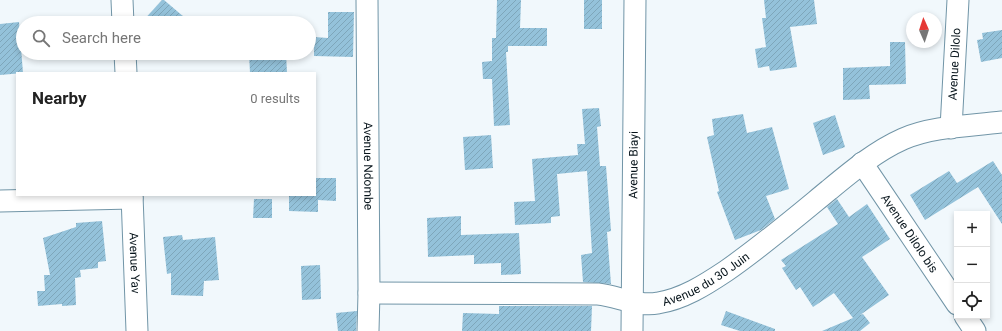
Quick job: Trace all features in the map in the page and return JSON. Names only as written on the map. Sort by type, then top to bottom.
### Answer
[{"type":"street","points":[[122,0],[123,16]]},
{"type":"street","name":"Avenue Ndombe","points":[[367,0],[368,331]]},
{"type":"street","name":"Avenue Biayi","points":[[632,331],[635,0]]},
{"type":"street","name":"Avenue Dilolo","points":[[951,128],[958,0]]},
{"type":"street","points":[[125,60],[126,72]]},
{"type":"street","name":"Avenue du 30 Juin","points":[[369,293],[598,294],[612,295],[649,304],[662,302],[690,292],[710,282],[746,257],[862,163],[904,138],[951,128],[1002,122]]},
{"type":"street","name":"Avenue Dilolo bis","points":[[862,163],[954,300]]},
{"type":"street","points":[[0,201],[132,196]]},
{"type":"street","name":"Avenue Yav","points":[[132,196],[137,331]]},
{"type":"street","points":[[967,319],[975,331]]},
{"type":"building","points":[[162,0],[164,0],[183,16],[147,16]]},
{"type":"building","points":[[497,0],[521,0],[520,28],[547,28],[547,46],[508,46],[508,52],[506,52],[510,125],[494,126],[492,79],[483,79],[482,62],[492,61],[492,38],[496,38]]},
{"type":"building","points":[[584,0],[602,0],[602,29],[584,29]]},
{"type":"building","points":[[764,0],[814,0],[817,24],[790,27],[797,67],[770,71],[769,66],[758,68],[755,49],[766,47],[762,18],[766,18]]},
{"type":"building","points":[[328,12],[354,12],[353,57],[316,56],[316,37],[328,38]]},
{"type":"building","points":[[16,22],[16,60],[22,60],[23,72],[0,75],[0,24]]},
{"type":"building","points":[[1002,30],[1002,58],[981,62],[977,40],[983,39],[982,33]]},
{"type":"building","points":[[890,42],[905,42],[906,84],[869,85],[870,99],[843,100],[843,68],[890,66]]},
{"type":"building","points":[[249,60],[286,60],[287,72],[250,72]]},
{"type":"building","points":[[599,108],[601,126],[597,127],[600,166],[606,166],[611,231],[607,232],[611,284],[583,282],[581,255],[592,253],[587,171],[557,174],[560,216],[551,217],[551,223],[515,225],[514,202],[535,201],[532,159],[578,155],[577,144],[585,144],[582,109]]},
{"type":"building","points":[[743,114],[747,133],[772,127],[789,189],[766,196],[775,219],[761,230],[735,240],[717,192],[719,191],[707,137],[714,135],[712,119]]},
{"type":"building","points":[[835,115],[845,147],[823,155],[813,123]]},
{"type":"building","points":[[491,135],[493,168],[465,170],[463,137]]},
{"type":"building","points":[[993,161],[1002,175],[1002,224],[978,187],[925,220],[910,195],[949,171],[957,183]]},
{"type":"building","points":[[316,178],[336,178],[336,201],[318,200],[318,212],[289,211],[289,196],[316,196]]},
{"type":"building","points":[[254,199],[272,199],[272,218],[253,218]]},
{"type":"building","points":[[837,199],[849,217],[867,204],[890,239],[862,257],[889,295],[860,315],[863,314],[870,323],[860,331],[822,331],[853,318],[834,293],[813,307],[800,287],[796,290],[782,268],[786,266],[781,260],[838,224],[827,207]]},
{"type":"building","points":[[461,216],[461,235],[519,233],[521,274],[501,275],[501,263],[474,264],[474,255],[428,257],[427,218]]},
{"type":"building","points":[[102,221],[106,261],[98,262],[98,268],[80,270],[81,277],[75,278],[76,305],[62,306],[62,304],[38,306],[37,291],[45,291],[44,275],[50,275],[43,238],[76,227],[76,223]]},
{"type":"building","points":[[182,235],[183,240],[215,237],[219,280],[204,281],[203,296],[171,295],[171,273],[167,274],[163,237]]},
{"type":"building","points":[[320,265],[321,299],[302,300],[301,266]]},
{"type":"building","points":[[499,306],[592,306],[591,331],[462,331],[463,313],[499,314]]},
{"type":"building","points":[[357,311],[356,331],[338,331],[336,313]]},
{"type":"building","points":[[726,311],[775,329],[775,331],[740,331],[721,325]]}]
